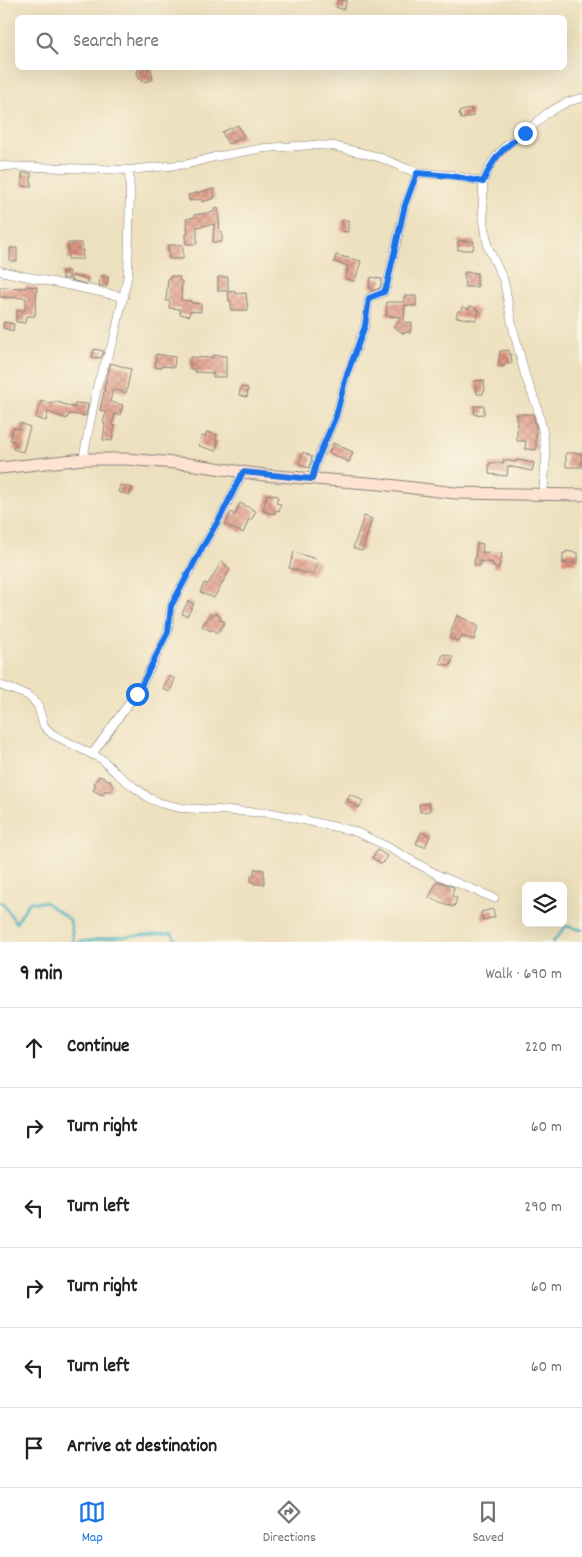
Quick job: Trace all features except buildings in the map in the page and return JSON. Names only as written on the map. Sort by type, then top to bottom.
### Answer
[{"type":"street","points":[[543,495],[546,457],[544,432],[537,406],[525,375],[512,324],[504,281],[488,247],[483,182],[498,154],[508,144],[525,133],[546,114],[567,102],[582,98]]},
{"type":"street","points":[[0,166],[128,170],[188,164],[214,157],[265,148],[314,145],[333,146],[378,157],[417,173],[452,176],[483,182]]},
{"type":"street","points":[[83,460],[98,382],[114,339],[124,297],[128,264],[130,192],[128,170]]},
{"type":"street","points":[[312,479],[317,460],[336,416],[346,377],[365,326],[369,298],[384,292],[387,285],[405,205],[417,173]]},
{"type":"street","points":[[0,271],[124,297]]},
{"type":"street","points":[[0,468],[83,460],[125,459],[455,492],[582,495]]},
{"type":"street","points":[[93,753],[142,685],[168,632],[171,606],[243,472]]},
{"type":"street","points":[[0,686],[27,695],[34,700],[38,706],[44,726],[52,734],[104,760],[116,773],[149,798],[181,808],[272,814],[354,831],[384,845],[438,875],[494,898]]},
{"type":"waterway","points":[[0,902],[3,903],[16,923],[29,902],[45,902],[70,920],[74,942]]},
{"type":"waterway","points":[[553,942],[566,926],[582,930]]},
{"type":"waterway","points":[[79,942],[172,933],[177,942]]},
{"type":"route","points":[[137,694],[170,627],[171,606],[243,472],[312,479],[317,460],[336,416],[346,377],[365,326],[369,298],[384,292],[387,285],[405,205],[417,173],[452,176],[483,182],[498,154],[508,144],[525,133]]}]
